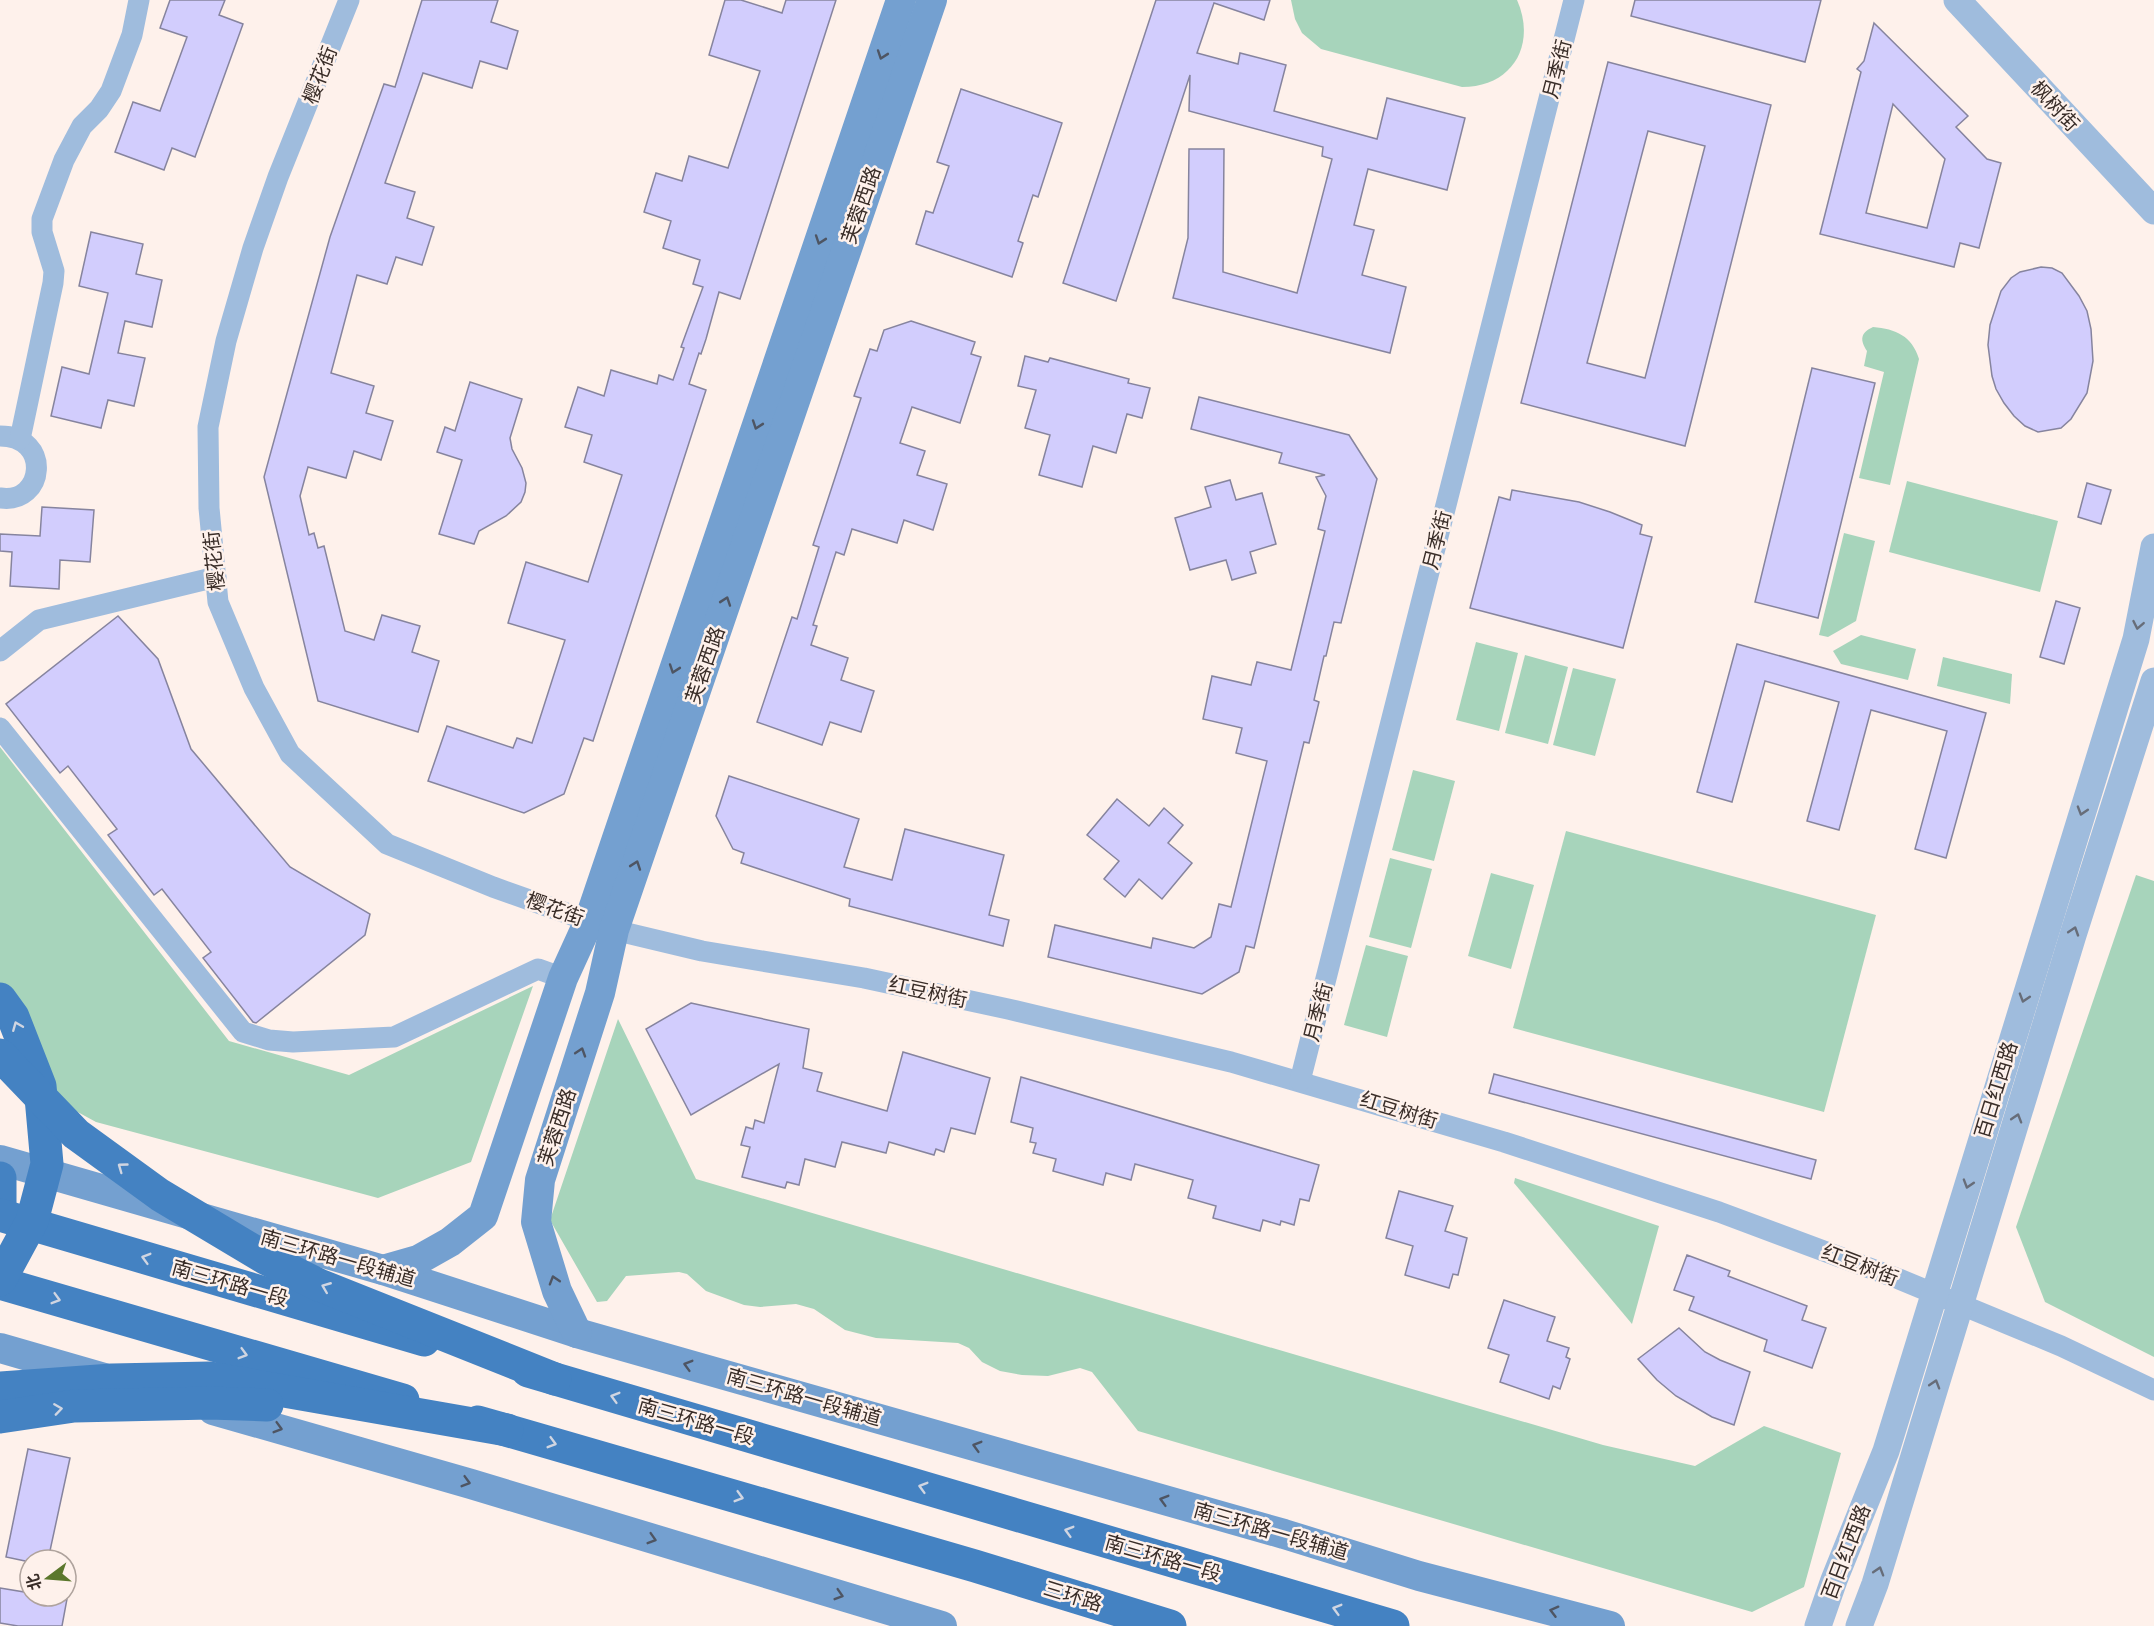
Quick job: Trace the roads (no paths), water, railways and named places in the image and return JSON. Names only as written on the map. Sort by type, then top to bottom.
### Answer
[{"type":"highway","points":[[0,999],[13,1017],[40,1086],[47,1164],[32,1221],[0,1281],[507,1430]]},
{"type":"highway","points":[[0,1055],[76,1134],[160,1195],[267,1259],[319,1285],[555,1379]]},
{"type":"highway","points":[[0,1178],[0,1205]]},
{"type":"highway","name":"南三环路一段","points":[[0,1215],[1393,1626]]},
{"type":"highway","points":[[0,1388],[112,1380],[210,1378],[507,1430]]},
{"type":"highway","points":[[0,1417],[85,1406],[210,1403],[385,1408]]},
{"type":"highway","name":"三环路","points":[[507,1430],[975,1566],[1170,1626]]},
{"type":"main road","name":"芙蓉西路","points":[[577,1333],[557,1291],[536,1222],[540,1180],[600,993],[602,926],[901,0]]},
{"type":"main road","name":"芙蓉西路","points":[[383,1270],[418,1260],[450,1242],[483,1216],[563,978],[602,926],[932,0]]},
{"type":"main road","name":"南三环路一段辅道","points":[[0,1161],[383,1270],[577,1333],[1284,1534],[1419,1576],[1610,1626]]},
{"type":"main road","points":[[0,1348],[471,1484],[942,1626]]},
{"type":"street","points":[[0,498],[16,498],[32,485],[36,475],[34,454],[29,446],[10,437],[53,283],[54,271],[42,232],[42,219],[64,160],[82,126],[99,109],[111,92],[132,35],[139,0]]},
{"type":"street","name":"樱花街","points":[[349,0],[267,207],[226,341],[208,427],[209,508],[218,602],[254,688],[290,754],[387,844],[493,887],[602,926]]},
{"type":"street","name":"月季街","points":[[1300,1081],[1574,0]]},
{"type":"street","name":"枫树街","points":[[1957,0],[2154,211]]},
{"type":"street","name":"百日红西路","points":[[1818,1626],[1886,1451],[2136,639],[2154,547]]},
{"type":"street","points":[[0,651],[39,620],[216,577]]},
{"type":"street","name":"百日红西路","points":[[1859,1626],[1875,1584],[2076,924],[2154,681]]},
{"type":"street","points":[[0,728],[243,1032],[269,1040],[293,1042],[394,1037],[538,969],[563,978]]},
{"type":"street","name":"红豆树街","points":[[602,926],[702,951],[864,978],[1008,1009],[1231,1062],[1300,1081],[1504,1142],[1719,1212],[1935,1293],[2061,1346],[2154,1390]]}]
